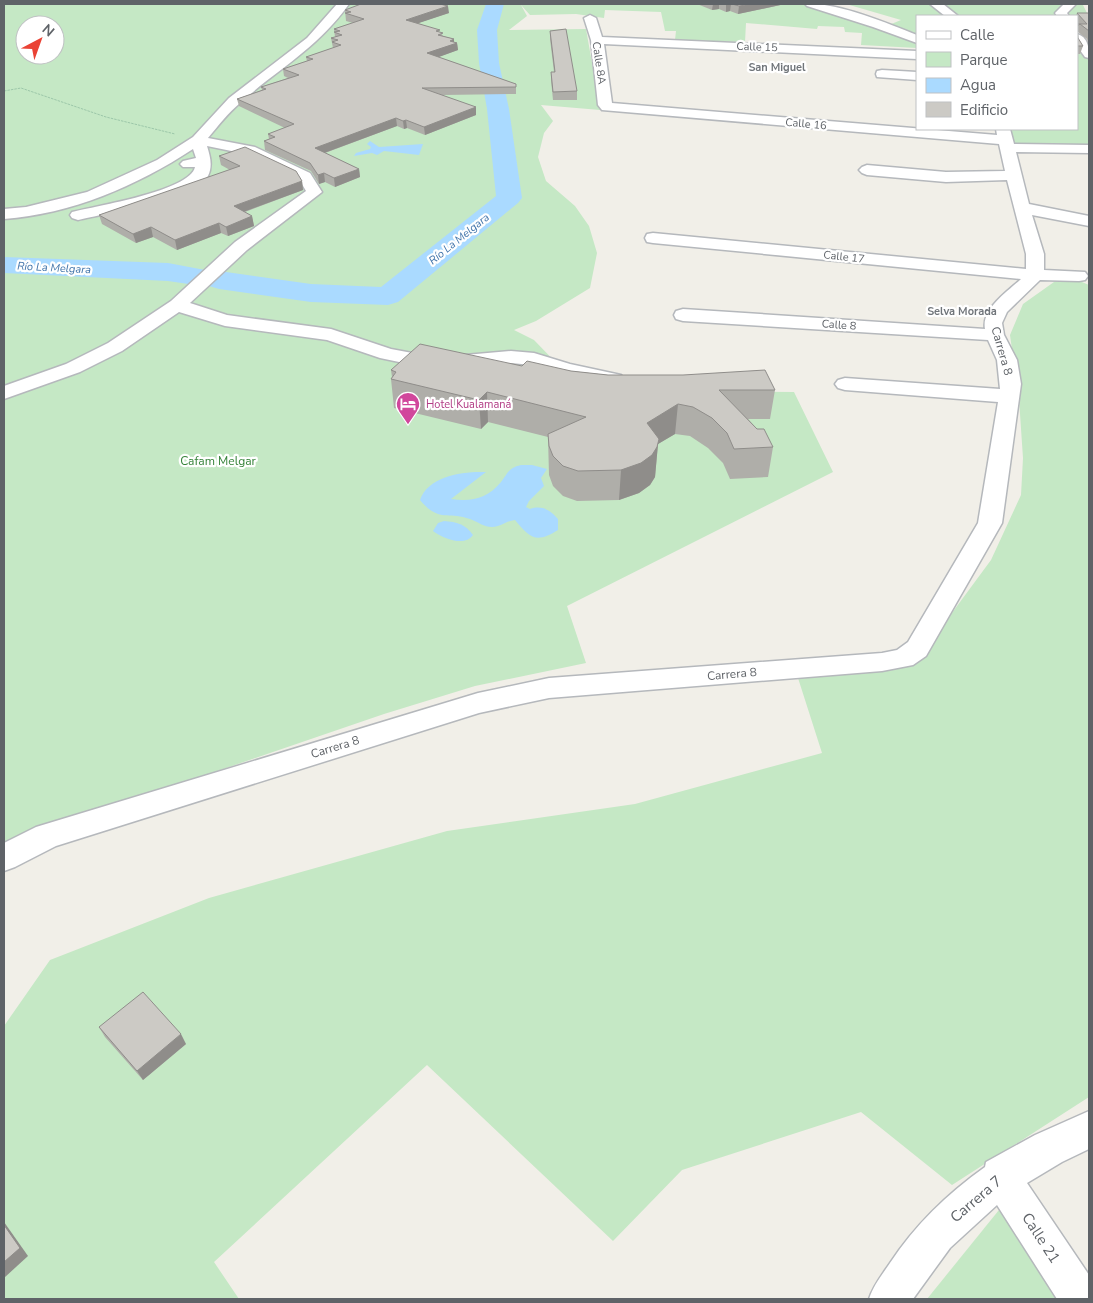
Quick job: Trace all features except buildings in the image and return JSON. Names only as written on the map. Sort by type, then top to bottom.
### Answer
[{"type":"street","points":[[4,214],[26,212],[93,195],[162,163],[199,138],[234,101],[311,41],[326,26],[343,4]]},
{"type":"street","points":[[811,4],[877,24],[916,39]]},
{"type":"street","points":[[936,4],[951,15]]},
{"type":"street","points":[[1062,15],[1061,13],[1070,4]]},
{"type":"street","name":"Calle 8A","points":[[590,18],[597,40],[605,105],[607,107]]},
{"type":"street","points":[[1078,39],[1089,54]]},
{"type":"street","name":"Calle 15","points":[[597,40],[916,55]]},
{"type":"street","points":[[882,74],[916,76]]},
{"type":"street","name":"Calle 16","points":[[607,107],[1005,139],[1089,149]]},
{"type":"street","points":[[19,228],[169,193],[191,183],[200,176],[204,161],[199,138]]},
{"type":"street","points":[[4,393],[73,368],[115,347],[177,305],[241,246],[314,192],[305,176],[250,150],[199,138]]},
{"type":"street","points":[[1005,139],[1035,265]]},
{"type":"street","points":[[162,163],[189,164],[204,161]]},
{"type":"street","points":[[867,170],[946,178],[1014,175]]},
{"type":"street","points":[[1022,208],[1089,221]]},
{"type":"street","name":"Calle 17","points":[[653,238],[1035,265],[1084,278]]},
{"type":"street","name":"Carrera 8","points":[[4,858],[47,836],[478,703],[549,688],[882,662],[904,658],[917,649],[930,629],[990,523],[1010,384],[1007,360],[993,323],[999,310],[1035,265]]},
{"type":"street","points":[[177,305],[225,320],[299,329],[331,336],[387,354],[423,361],[465,361],[512,357],[534,359],[566,368],[589,384],[611,395],[625,388]]},
{"type":"street","name":"Calle 8","points":[[683,315],[996,335]]},
{"type":"street","points":[[845,384],[1008,396]]},
{"type":"street","name":"Carrera 7","points":[[889,1299],[935,1234],[1000,1176],[1074,1135],[1089,1130]]},
{"type":"street","name":"Calle 21","points":[[1000,1176],[1081,1299]]},
{"type":"path","points":[[4,91],[20,88],[125,122],[162,132],[199,138]]},
{"type":"green space","name":"Cafam Melgar","points":[[4,4],[808,4],[916,42],[916,48],[861,45],[862,33],[845,32],[844,27],[818,26],[817,29],[746,23],[745,42],[675,40],[676,31],[665,31],[661,12],[605,10],[604,18],[576,14],[530,15],[521,5],[527,16],[509,30],[586,29],[600,110],[541,105],[553,121],[544,133],[538,157],[546,181],[575,206],[589,226],[597,253],[590,288],[536,321],[514,330],[534,340],[565,372],[609,390],[794,392],[833,472],[567,606],[586,663],[475,686],[384,714],[4,844]]},
{"type":"green space","points":[[846,4],[1089,4],[1083,5],[1089,17],[1078,17],[1078,15],[916,15],[916,33],[889,25],[901,20]]},
{"type":"green space","points":[[1078,42],[1089,58],[1089,147],[1012,145],[1009,130],[1078,130]]},
{"type":"green space","points":[[1075,279],[1089,285],[1089,1097],[952,1185],[861,1112],[682,1170],[613,1241],[427,1065],[214,1262],[239,1299],[4,1299],[4,1026],[50,960],[209,898],[447,831],[635,804],[822,753],[798,678],[915,663],[991,560],[1021,495],[1023,458],[1019,399],[1010,335],[1023,304],[1054,282]]},
{"type":"green space","points":[[1003,1205],[1064,1299],[927,1299]]},
{"type":"water","points":[[370,141],[379,147],[423,144],[419,155],[384,151],[377,155],[372,153],[354,156],[356,153],[370,149],[371,147],[367,144]]},
{"type":"water","points":[[521,465],[532,465],[547,469],[541,478],[544,486],[529,501],[526,507],[530,509],[546,509],[558,519],[558,530],[544,537],[539,538],[529,535],[515,520],[489,527],[470,519],[438,514],[420,500],[430,485],[438,480],[457,474],[486,472],[451,499],[465,500],[484,496],[496,488],[511,469]]},
{"type":"water","points":[[444,521],[460,524],[473,535],[465,541],[460,541],[448,539],[433,531],[438,523]]},
{"type":"waterway","name":"Río La Melgara","points":[[219,280],[311,293],[388,296],[509,198],[498,109],[489,63],[487,30],[495,4]]},
{"type":"waterway","name":"Río La Melgara","points":[[4,265],[168,272],[195,276]]},
{"type":"place","name":"Hotel Kualamaná","points":[[408,425]]},
{"type":"district","name":"San Miguel","points":[[777,67]]},
{"type":"district","name":"Selva Morada","points":[[962,311]]}]
